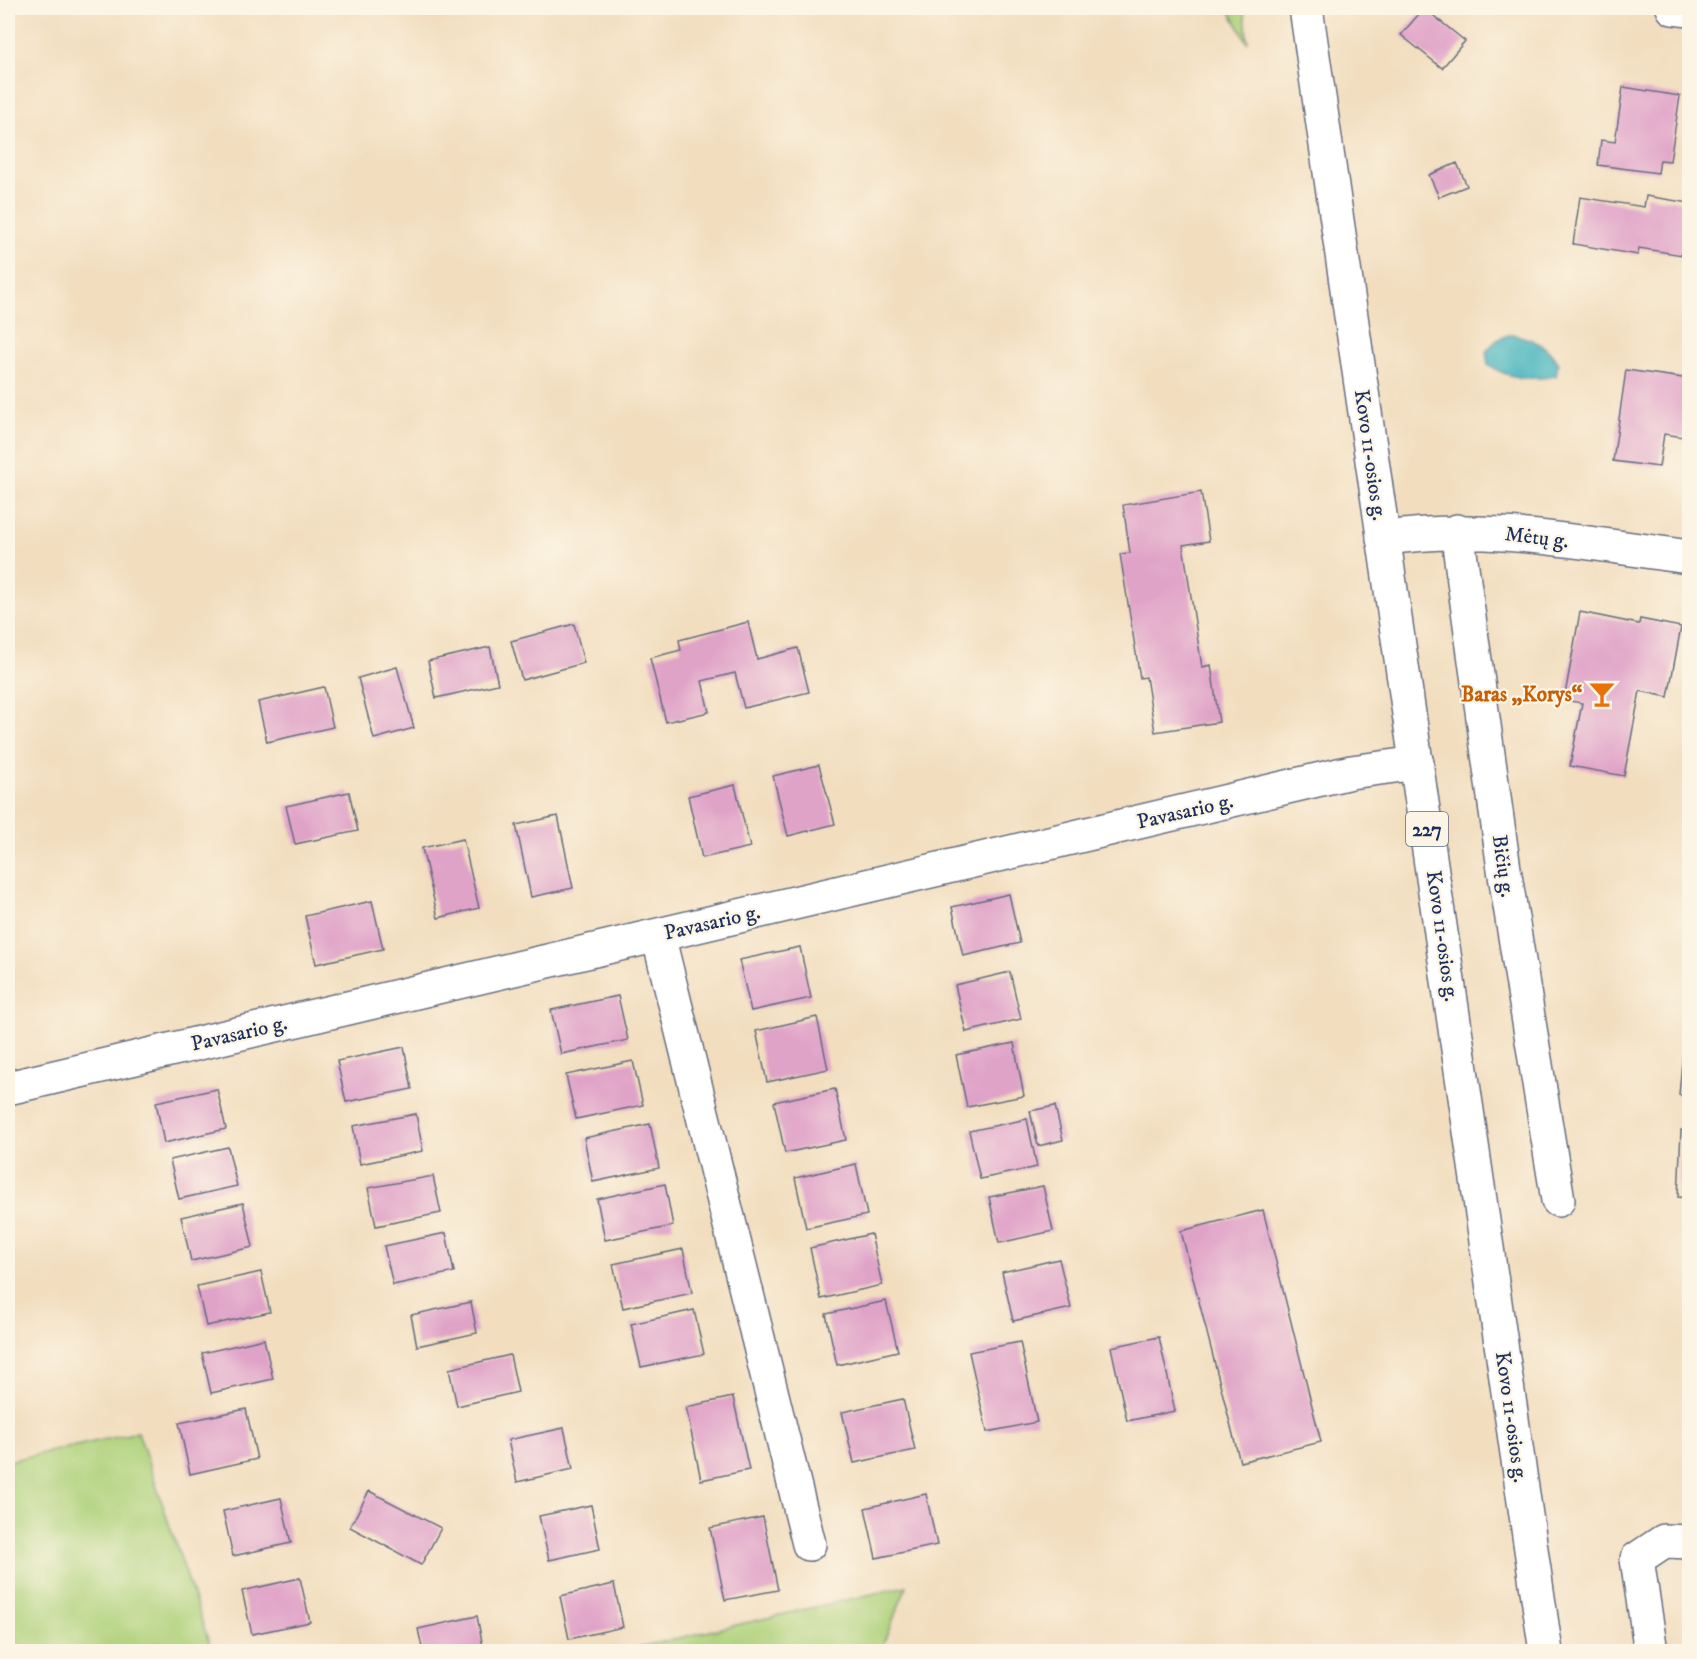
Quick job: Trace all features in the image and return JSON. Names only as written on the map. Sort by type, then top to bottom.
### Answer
[{"type":"street","name":"Kovo 11-osios g.","points":[[1305,8],[1546,1652]]},
{"type":"street","points":[[1673,8],[1689,10]]},
{"type":"street","name":"Mėtų g.","points":[[1383,538],[1457,531],[1490,531],[1689,557]]},
{"type":"street","name":"Bičių g.","points":[[1457,531],[1504,869],[1558,1200]]},
{"type":"street","name":"Pavasario g.","points":[[8,1088],[1351,772],[1417,763]]},
{"type":"street","points":[[658,935],[809,1544]]},
{"type":"street","points":[[1651,1652],[1637,1559],[1664,1541],[1689,1542]]},
{"type":"green space","points":[[1222,8],[1244,8],[1248,43],[1230,12]]},
{"type":"green space","points":[[138,1432],[212,1651],[10,1651],[8,1642],[8,1461]]},
{"type":"green space","points":[[907,1586],[880,1651],[622,1651]]},
{"type":"water","points":[[1512,334],[1545,347],[1558,364],[1556,376],[1520,378],[1504,373],[1488,364],[1486,352],[1497,340]]},
{"type":"building","points":[[1424,8],[1465,41],[1442,68],[1401,35]]},
{"type":"building","points":[[1623,87],[1680,96],[1670,161],[1660,160],[1658,173],[1598,165],[1601,140],[1615,142]]},
{"type":"building","points":[[1457,163],[1467,186],[1439,197],[1429,175]]},
{"type":"building","points":[[1646,196],[1690,203],[1682,255],[1639,248],[1638,255],[1573,244],[1580,197],[1644,207]]},
{"type":"building","points":[[1626,370],[1690,379],[1690,438],[1664,434],[1659,467],[1613,461]]},
{"type":"building","points":[[1201,492],[1209,541],[1183,545],[1202,667],[1211,665],[1219,722],[1155,732],[1146,677],[1140,678],[1120,554],[1130,553],[1123,505]]},
{"type":"building","name":"Baras „Korys“","points":[[1580,612],[1639,624],[1640,619],[1681,627],[1668,697],[1640,691],[1624,776],[1570,766],[1582,703],[1564,700]]},
{"type":"building","points":[[748,622],[757,659],[798,648],[809,692],[744,708],[735,673],[702,681],[709,712],[666,722],[650,658],[681,650],[679,640]]},
{"type":"building","points":[[574,624],[584,663],[522,680],[511,641]]},
{"type":"building","points":[[490,647],[498,684],[436,698],[428,661]]},
{"type":"building","points":[[397,667],[414,728],[374,739],[358,678]]},
{"type":"building","points":[[324,687],[333,727],[267,742],[258,702]]},
{"type":"building","points":[[819,765],[835,824],[788,836],[773,776]]},
{"type":"building","points":[[735,785],[750,847],[702,858],[688,796]]},
{"type":"building","points":[[349,792],[358,831],[295,844],[286,806]]},
{"type":"building","points":[[558,816],[573,888],[531,897],[516,825]]},
{"type":"building","points":[[463,839],[479,908],[438,918],[422,848]]},
{"type":"building","points":[[1009,894],[1020,943],[963,956],[952,907]]},
{"type":"building","points":[[372,901],[383,949],[316,964],[305,916]]},
{"type":"building","points":[[800,947],[811,998],[751,1011],[739,960]]},
{"type":"building","points":[[1010,972],[1021,1019],[966,1032],[955,985]]},
{"type":"building","points":[[618,996],[628,1040],[561,1054],[551,1010]]},
{"type":"building","points":[[817,1017],[828,1069],[767,1082],[756,1031]]},
{"type":"building","points":[[1685,1029],[1690,1029],[1690,1096],[1679,1095]]},
{"type":"building","points":[[1014,1043],[1024,1096],[967,1107],[956,1055]]},
{"type":"building","points":[[404,1047],[412,1089],[346,1102],[337,1061]]},
{"type":"building","points":[[633,1061],[643,1105],[576,1119],[566,1075]]},
{"type":"building","points":[[217,1089],[226,1129],[164,1143],[156,1102]]},
{"type":"building","points":[[835,1089],[846,1140],[785,1153],[774,1102]]},
{"type":"building","points":[[1055,1106],[1063,1140],[1038,1146],[1030,1111]]},
{"type":"building","points":[[416,1114],[423,1151],[360,1164],[353,1126]]},
{"type":"building","points":[[1027,1119],[1037,1167],[980,1179],[969,1131]]},
{"type":"building","points":[[650,1124],[659,1168],[593,1182],[584,1138]]},
{"type":"building","points":[[1681,1130],[1690,1130],[1690,1212],[1687,1212],[1688,1198],[1678,1197]]},
{"type":"building","points":[[228,1147],[237,1186],[179,1199],[170,1160]]},
{"type":"building","points":[[856,1164],[867,1215],[806,1228],[795,1178]]},
{"type":"building","points":[[433,1176],[441,1213],[376,1226],[368,1188]]},
{"type":"building","points":[[665,1184],[673,1226],[605,1240],[597,1199]]},
{"type":"building","points":[[1043,1186],[1053,1231],[999,1243],[989,1197]]},
{"type":"building","points":[[243,1203],[253,1247],[191,1261],[181,1217]]},
{"type":"building","points":[[1263,1210],[1321,1442],[1240,1462],[1181,1231]]},
{"type":"building","points":[[446,1233],[454,1272],[393,1285],[384,1246]]},
{"type":"building","points":[[871,1234],[882,1285],[821,1299],[810,1248]]},
{"type":"building","points":[[683,1249],[692,1293],[623,1308],[613,1264]]},
{"type":"building","points":[[1059,1259],[1071,1308],[1013,1321],[1002,1272]]},
{"type":"building","points":[[261,1272],[270,1312],[206,1326],[197,1286]]},
{"type":"building","points":[[886,1301],[898,1351],[837,1365],[826,1314]]},
{"type":"building","points":[[471,1302],[477,1333],[417,1346],[411,1315]]},
{"type":"building","points":[[694,1310],[704,1354],[641,1367],[631,1324]]},
{"type":"building","points":[[1159,1337],[1175,1411],[1127,1421],[1111,1347]]},
{"type":"building","points":[[264,1339],[273,1379],[211,1393],[202,1353]]},
{"type":"building","points":[[1020,1342],[1037,1422],[987,1432],[969,1352]]},
{"type":"building","points":[[510,1355],[518,1392],[457,1406],[449,1369]]},
{"type":"building","points":[[733,1397],[749,1470],[701,1480],[686,1407]]},
{"type":"building","points":[[903,1399],[915,1450],[854,1463],[842,1412]]},
{"type":"building","points":[[246,1409],[257,1459],[190,1474],[179,1423]]},
{"type":"building","points":[[564,1428],[573,1469],[517,1482],[508,1440]]},
{"type":"building","points":[[369,1491],[441,1528],[421,1565],[350,1527]]},
{"type":"building","points":[[926,1494],[937,1545],[876,1558],[865,1508]]},
{"type":"building","points":[[281,1498],[291,1543],[233,1556],[223,1511]]},
{"type":"building","points":[[591,1505],[600,1549],[549,1560],[539,1516]]},
{"type":"building","points":[[763,1517],[778,1590],[725,1600],[710,1528]]},
{"type":"building","points":[[300,1578],[310,1622],[252,1634],[242,1591]]},
{"type":"building","points":[[614,1584],[623,1627],[569,1639],[560,1596]]},
{"type":"building","points":[[477,1616],[484,1652],[423,1652],[418,1629]]},
{"type":"place","name":"Baras „Korys“","points":[[1602,694]]}]
